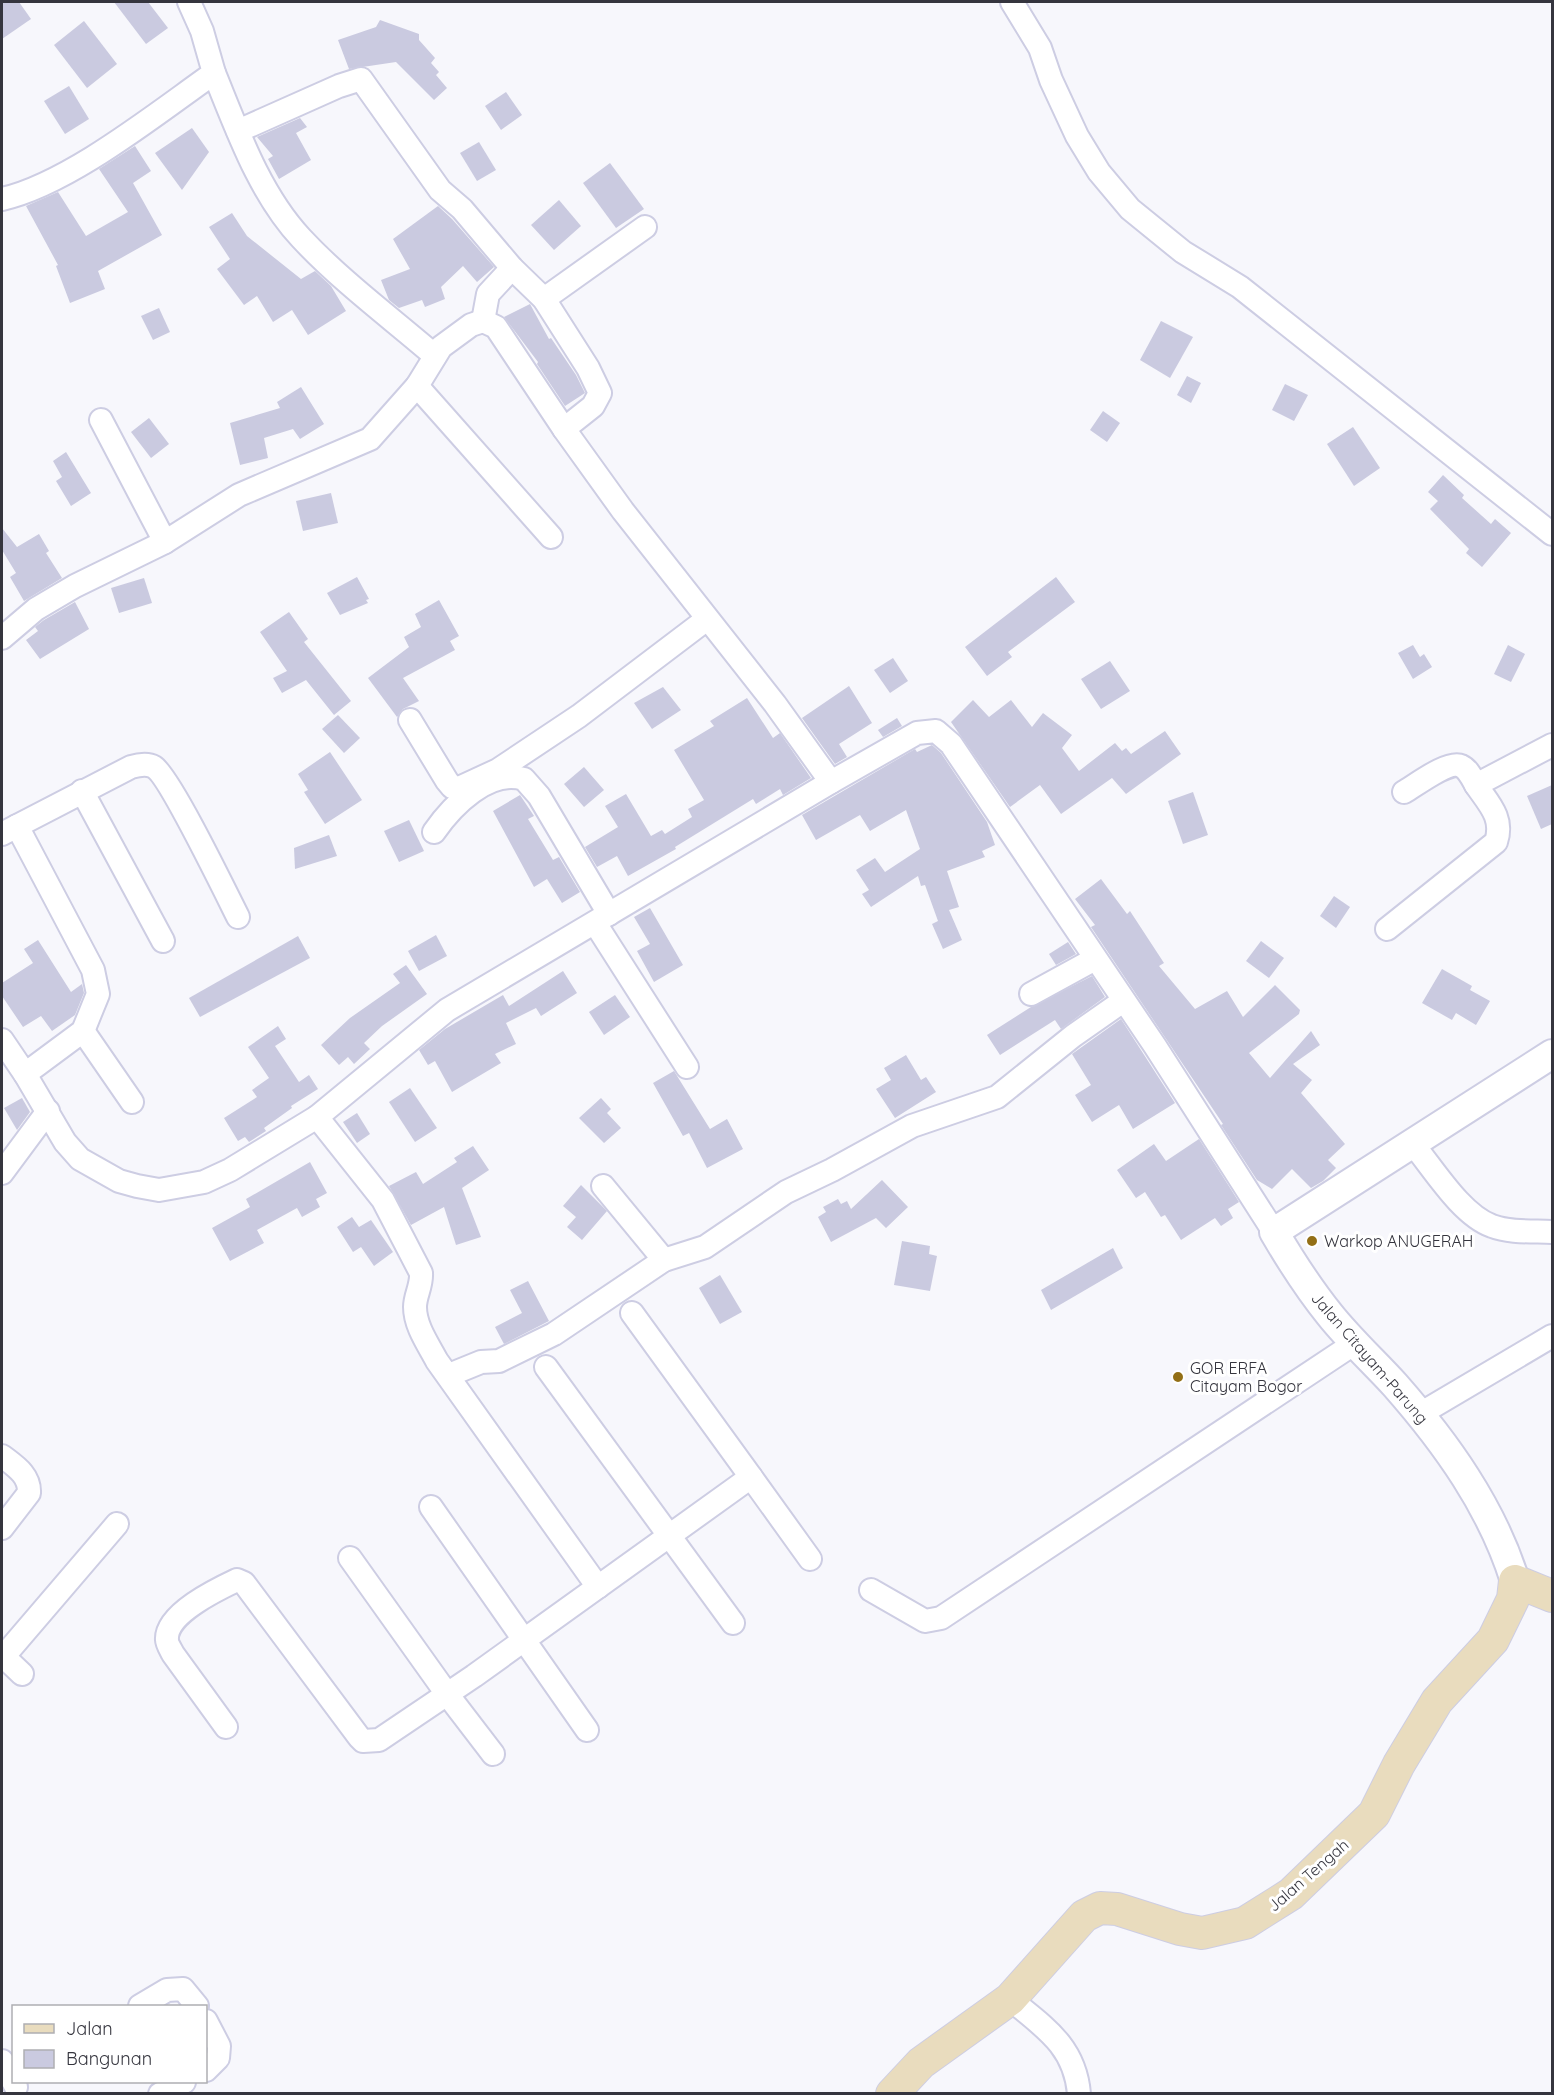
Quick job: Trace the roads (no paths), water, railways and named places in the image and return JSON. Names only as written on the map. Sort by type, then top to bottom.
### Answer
[{"type":"main road","points":[[1515,1581],[1552,1596]]},
{"type":"main road","name":"Jalan Tengah","points":[[892,2094],[921,2063],[1010,1999],[1084,1916],[1100,1908],[1117,1909],[1180,1929],[1202,1933],[1245,1923],[1291,1894],[1374,1814],[1399,1764],[1437,1701],[1492,1640],[1513,1599],[1515,1581]]},
{"type":"street","points":[[189,2],[202,31],[214,73],[259,176],[300,237],[435,356]]},
{"type":"street","points":[[1012,2],[1040,48],[1051,80],[1077,136],[1099,172],[1130,208],[1183,252],[1240,287],[1552,534]]},
{"type":"street","points":[[2,199],[25,192],[70,170],[214,73]]},
{"type":"street","points":[[238,131],[339,86],[361,79],[440,190],[462,209],[513,268],[544,299],[600,393],[592,406],[564,429]]},
{"type":"street","points":[[544,299],[645,227]]},
{"type":"street","points":[[483,321],[488,294],[513,268]]},
{"type":"street","points":[[2,638],[46,603],[165,543],[238,495],[370,439],[417,386],[441,347],[458,333],[483,321]]},
{"type":"street","points":[[483,321],[496,327],[506,339],[564,429],[623,511],[775,704],[831,782]]},
{"type":"street","points":[[417,386],[551,537]]},
{"type":"street","points":[[101,420],[165,543]]},
{"type":"street","points":[[410,720],[447,781],[452,787],[459,788],[498,770],[579,716],[707,619]]},
{"type":"street","points":[[2,1040],[48,1111],[65,1142],[80,1159],[118,1181],[159,1190],[204,1182],[230,1170],[317,1117],[447,1010],[831,782],[917,733],[936,731],[957,754],[1123,1001],[1274,1232],[1552,1054]]},
{"type":"street","points":[[1476,785],[1552,745]]},
{"type":"street","points":[[25,1074],[84,1031],[98,994],[93,970],[9,830],[131,766],[144,764],[154,767],[173,793],[238,917]]},
{"type":"street","points":[[1387,928],[1496,842],[1500,830],[1498,818],[1466,769],[1458,764],[1449,765],[1404,792]]},
{"type":"street","points":[[434,832],[443,819],[474,790],[507,776],[524,778],[539,796],[602,918],[687,1067]]},
{"type":"street","points":[[82,791],[163,941]]},
{"type":"street","points":[[1031,994],[1095,959]]},
{"type":"street","points":[[449,1375],[481,1362],[500,1361],[554,1334],[664,1260],[705,1247],[770,1201],[912,1126],[997,1097],[1073,1036],[1123,1001]]},
{"type":"street","points":[[84,1031],[132,1102]]},
{"type":"street","points":[[2,1173],[48,1111]]},
{"type":"street","points":[[317,1117],[383,1200],[421,1273],[421,1287],[415,1305],[417,1322],[437,1361],[598,1587]]},
{"type":"street","points":[[1412,1143],[1461,1203],[1485,1223],[1494,1227],[1552,1232]]},
{"type":"street","points":[[603,1186],[664,1260]]},
{"type":"street","name":"Jalan Citayam-Parung","points":[[1274,1232],[1310,1288],[1355,1343],[1420,1414],[1479,1497],[1508,1558],[1515,1581]]},
{"type":"street","points":[[632,1313],[810,1559]]},
{"type":"street","points":[[1420,1414],[1552,1336]]},
{"type":"street","points":[[871,1590],[925,1621],[941,1618],[1355,1343]]},
{"type":"street","points":[[546,1367],[733,1623]]},
{"type":"street","points":[[2,1456],[25,1476],[29,1493],[2,1528]]},
{"type":"street","points":[[226,1727],[173,1654],[167,1641],[170,1628],[178,1618],[209,1593],[237,1580],[244,1583],[255,1594],[363,1740],[379,1740],[525,1640],[751,1477]]},
{"type":"street","points":[[431,1507],[587,1730]]},
{"type":"street","points":[[22,1674],[3,1655],[117,1524]]},
{"type":"street","points":[[350,1558],[493,1754]]},
{"type":"street","points":[[143,2005],[167,1990],[183,1989],[196,2005]]},
{"type":"street","points":[[1010,1999],[1045,2027],[1070,2055],[1079,2094]]},
{"type":"street","points":[[207,2023],[219,2046],[218,2058],[207,2069]]},
{"type":"street","points":[[2,2061],[12,2082]]},
{"type":"street","points":[[160,2094],[182,2083]]},
{"type":"place","name":"Warkop ANUGERAH","points":[[1312,1241]]},
{"type":"place","name":"GOR ERFA Citayam Bogor","points":[[1178,1377]]}]
